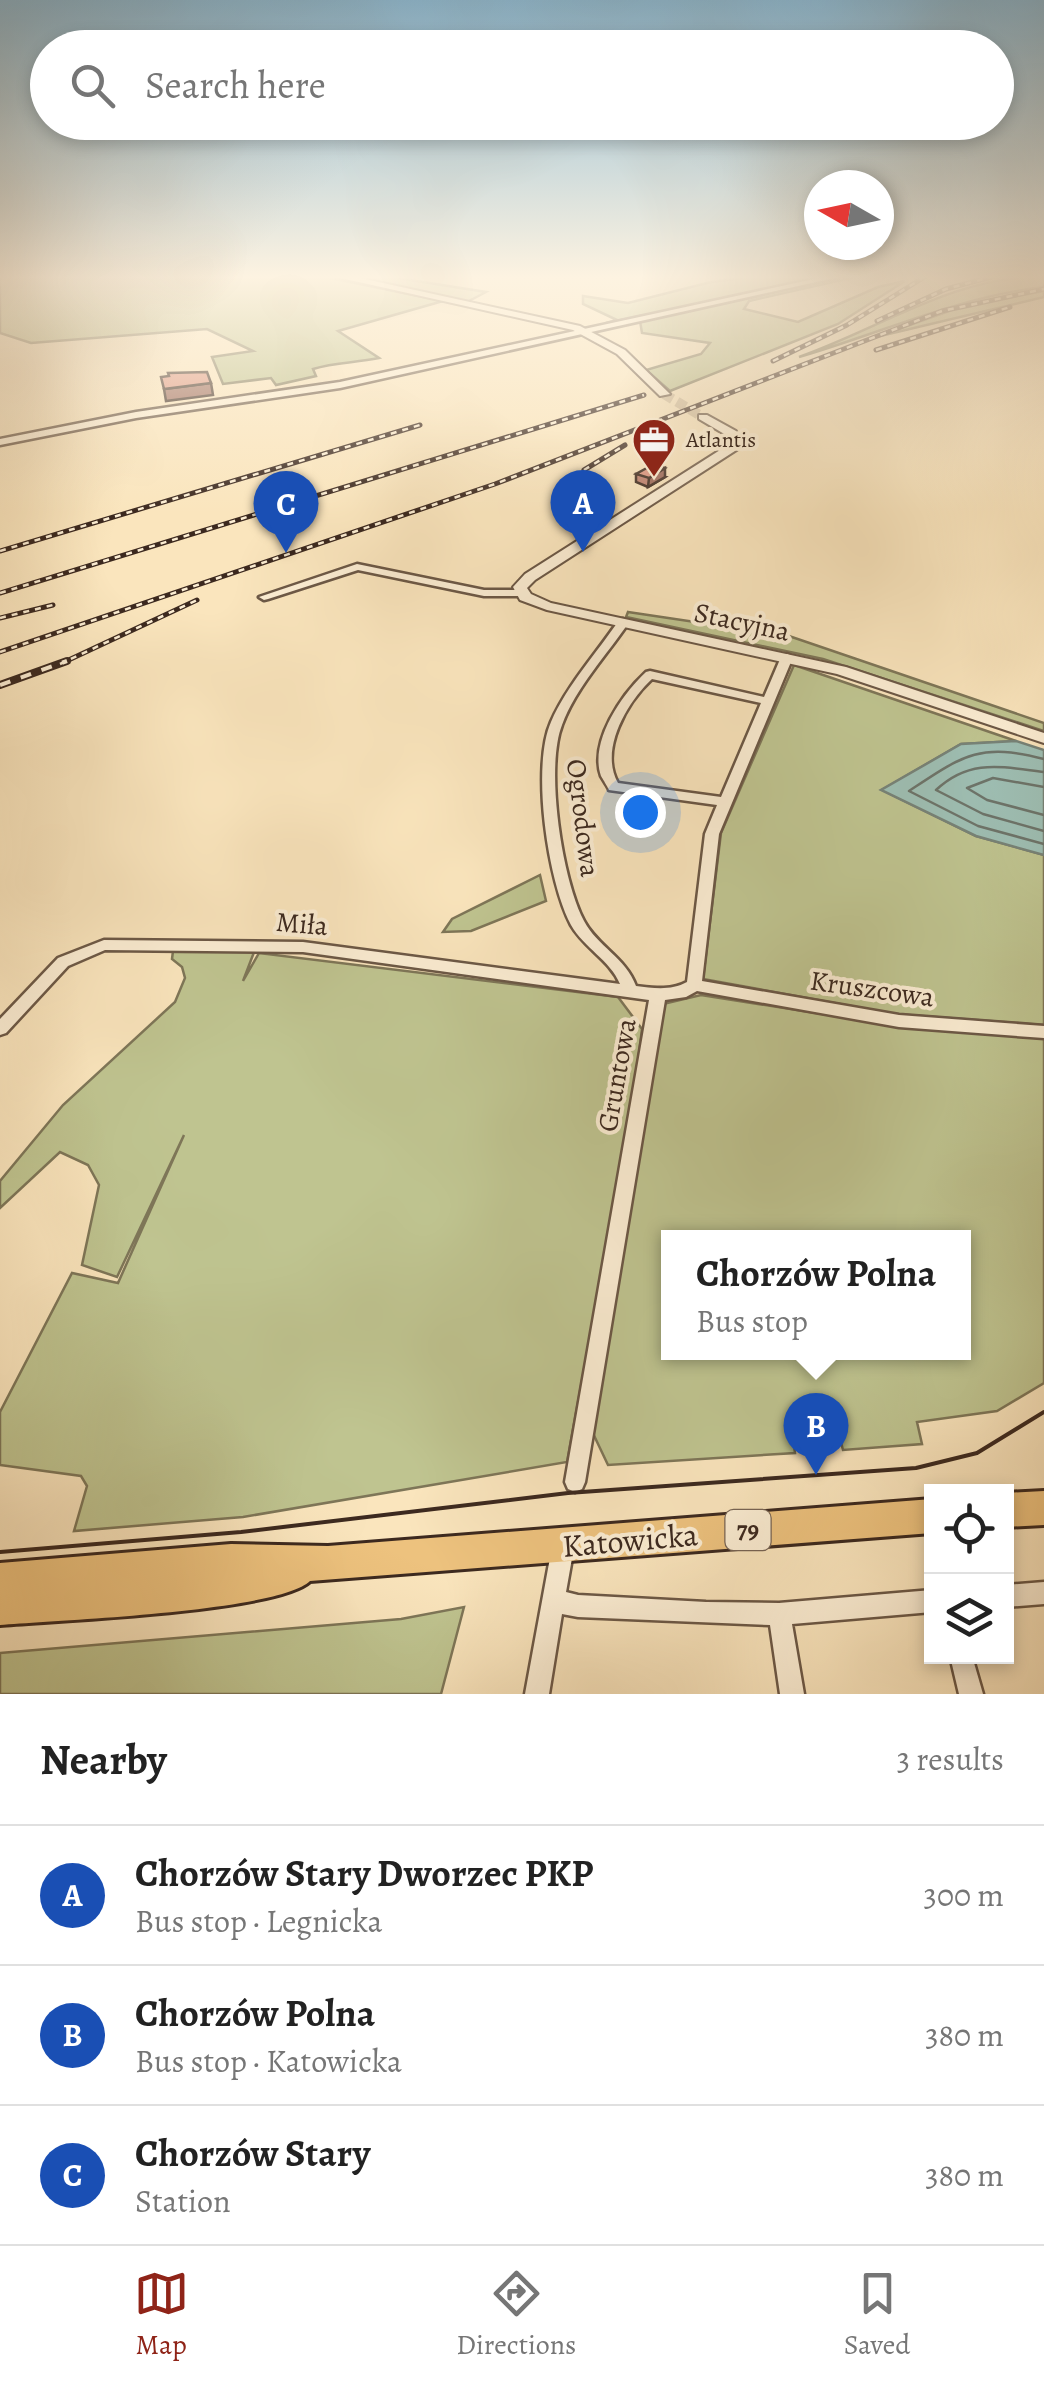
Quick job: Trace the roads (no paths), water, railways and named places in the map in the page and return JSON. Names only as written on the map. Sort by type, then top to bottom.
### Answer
[{"type":"main road","points":[[1014,1510],[1044,1508]]},
{"type":"main road","name":"Katowicka","points":[[0,1581],[231,1562],[328,1564],[924,1517]]},
{"type":"main road","name":"Katowicka","points":[[0,1607],[228,1588],[328,1564]]},
{"type":"street","points":[[0,442],[136,415],[308,391],[469,355]]},
{"type":"street","points":[[624,355],[664,394]]},
{"type":"street","points":[[522,594],[521,585],[530,576],[734,446],[732,432],[703,417]]},
{"type":"street","points":[[264,597],[357,567],[426,580]]},
{"type":"street","name":"Stacyjna","points":[[426,580],[493,594],[522,594],[538,604],[841,670],[1044,738]]},
{"type":"street","name":"Ogrodowa","points":[[623,622],[560,716],[549,752],[560,862],[574,917],[586,936],[624,976],[628,990]]},
{"type":"street","points":[[694,985],[711,839],[787,657]]},
{"type":"street","points":[[724,802],[614,787],[605,758],[607,738],[650,675],[767,701]]},
{"type":"street","name":"Miła","points":[[2,1023],[64,962],[82,951],[104,946],[303,947],[628,990]]},
{"type":"street","name":"Gruntowa","points":[[574,1482],[658,994],[686,991],[694,985]]},
{"type":"street","name":"Kruszcowa","points":[[694,985],[899,1021],[1044,1032]]},
{"type":"street","points":[[628,990],[658,994]]},
{"type":"street","points":[[537,1694],[564,1545]]},
{"type":"street","points":[[1014,1595],[1044,1593]]},
{"type":"street","points":[[554,1601],[578,1606],[779,1614],[924,1602]]},
{"type":"street","points":[[779,1614],[792,1694]]},
{"type":"street","points":[[963,1664],[972,1694]]},
{"type":"water","points":[[1016,741],[1044,750],[1044,855],[976,836],[881,790],[961,744]]},
{"type":"tunnel","points":[[664,394],[703,417]]},
{"type":"tram line","points":[[0,1552],[241,1532],[568,1493],[916,1468],[977,1453],[1044,1412]]},
{"type":"railway","points":[[773,361],[785,355]]},
{"type":"railway","points":[[0,652],[495,484],[828,355]]},
{"type":"railway","points":[[0,593],[644,395]]},
{"type":"railway","points":[[0,551],[420,425]]},
{"type":"railway","points":[[584,470],[625,445]]},
{"type":"railway","points":[[65,662],[197,600]]},
{"type":"railway","points":[[0,618],[53,605]]},
{"type":"railway","points":[[0,685],[65,662]]},
{"type":"railway","points":[[60,664],[65,662]]},
{"type":"place","name":"Atlantis","points":[[654,478]]},
{"type":"place","name":"Chorzów Stary Dworzec PKP","points":[[583,552]]},
{"type":"place","name":"Chorzów Stary","points":[[286,553]]},
{"type":"place","name":"Chorzów Polna","points":[[816,1475]]}]
